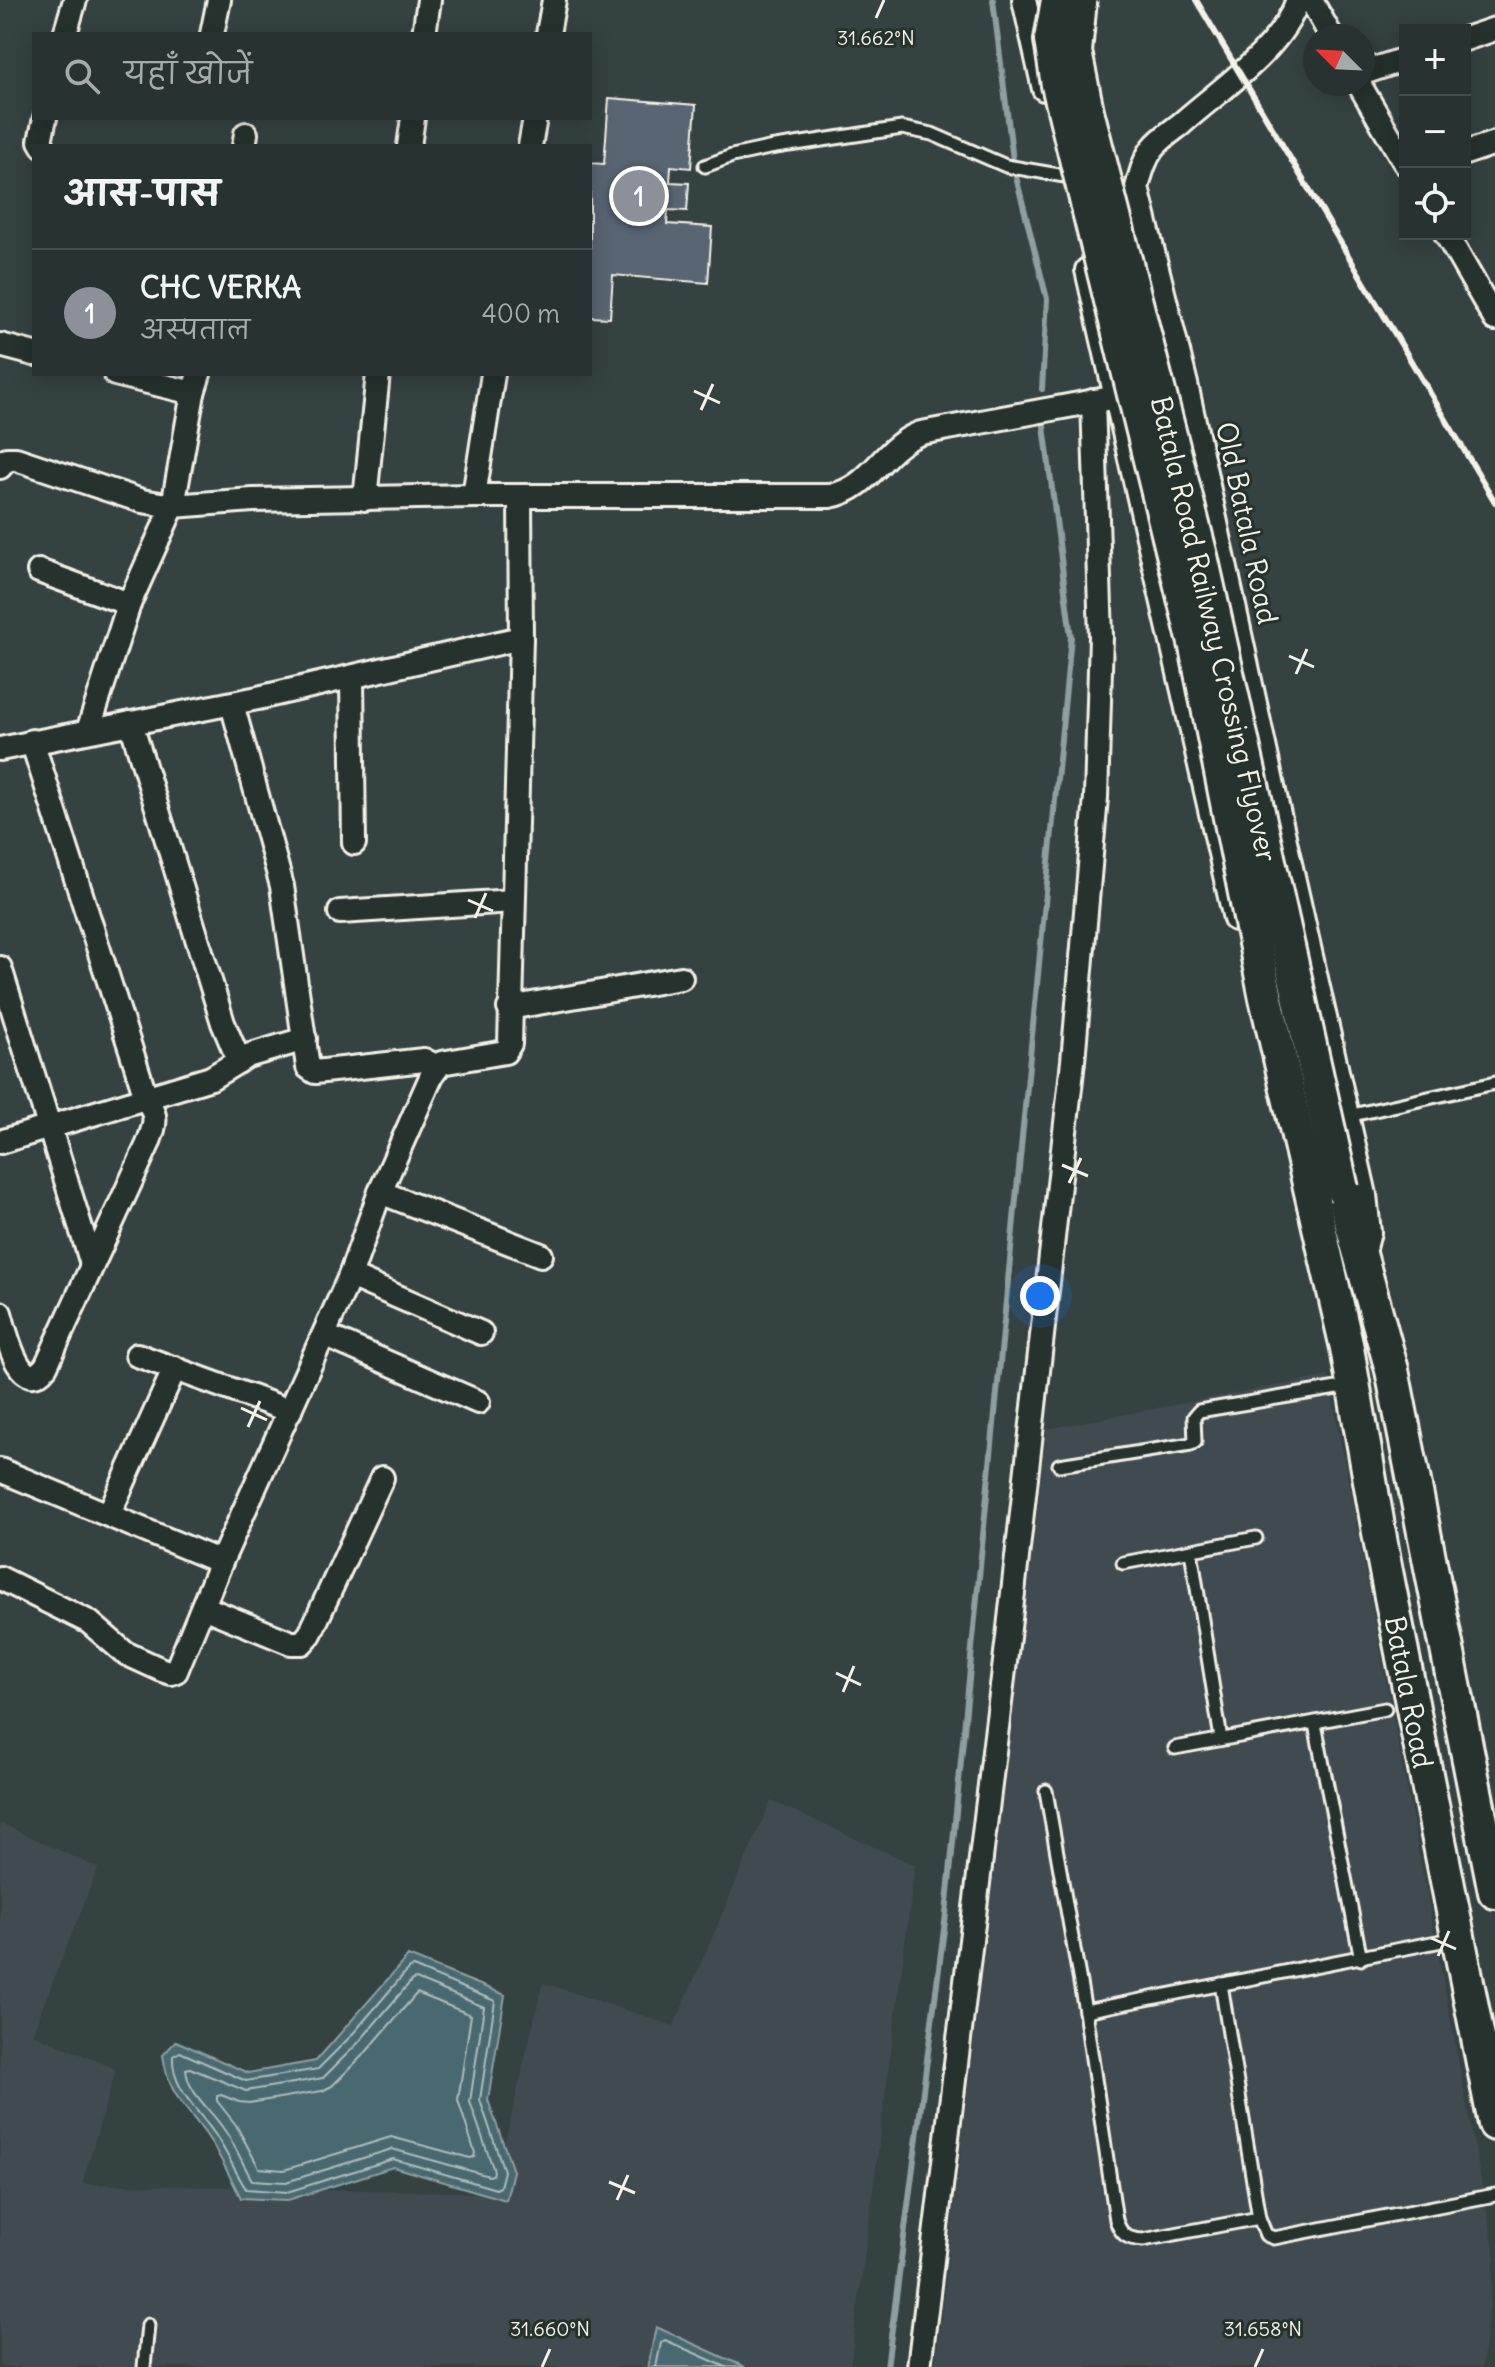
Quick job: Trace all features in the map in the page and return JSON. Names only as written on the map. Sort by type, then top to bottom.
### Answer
[{"type":"main road","name":"Batala Road Railway Crossing Flyover","points":[[1058,0],[1051,40],[1058,85],[1196,647],[1266,998],[1326,1260]]},
{"type":"main road","name":"Batala Road Railway Crossing Flyover","points":[[1080,0],[1075,52],[1087,111],[1201,556],[1342,1189],[1362,1259]]},
{"type":"main road","name":"Batala Road","points":[[1362,1259],[1392,1370],[1495,1892]]},
{"type":"main road","name":"Batala Road","points":[[1326,1260],[1354,1386],[1384,1561],[1495,2124]]},
{"type":"street","points":[[66,32],[75,0]]},
{"type":"street","points":[[212,32],[219,0]]},
{"type":"street","points":[[424,32],[429,0]]},
{"type":"street","points":[[547,0],[554,0],[548,32]]},
{"type":"street","points":[[1024,0],[1246,970],[1315,1255],[1326,1260]]},
{"type":"street","points":[[1137,188],[1142,168],[1154,147],[1240,74],[1275,39],[1298,0]]},
{"type":"street","points":[[1311,0],[1324,24]]},
{"type":"street","points":[[1471,37],[1495,29]]},
{"type":"street","points":[[1375,69],[1399,61]]},
{"type":"street","points":[[1366,96],[1399,153]]},
{"type":"street","points":[[42,144],[45,120]]},
{"type":"street","points":[[409,144],[413,120]]},
{"type":"street","points":[[530,144],[535,120]]},
{"type":"street","points":[[1471,151],[1495,143]]},
{"type":"street","name":"Old Batala Road","points":[[1137,188],[1186,384],[1365,1195],[1369,1232],[1362,1259]]},
{"type":"street","points":[[1450,240],[1492,306]]},
{"type":"street","points":[[0,345],[32,353]]},
{"type":"street","points":[[88,731],[129,604],[173,506],[196,384],[131,376]]},
{"type":"street","points":[[365,499],[378,376]]},
{"type":"street","points":[[474,496],[493,376]]},
{"type":"street","points":[[0,467],[7,459],[16,459],[142,501],[173,506],[253,500],[474,496],[830,496],[857,487],[895,448],[921,433],[1186,384]]},
{"type":"street","points":[[919,2367],[1008,1637],[1073,1061],[1096,797],[1101,689],[1093,401]]},
{"type":"street","points":[[0,1578],[89,1622],[125,1653],[171,1673],[178,1669],[221,1562],[350,1276],[380,1192],[437,1067],[448,1061],[505,1052],[511,1040],[509,1008],[521,638],[520,497]]},
{"type":"street","points":[[39,571],[129,604]]},
{"type":"street","points":[[0,749],[232,704],[521,638]]},
{"type":"street","points":[[352,677],[354,843]]},
{"type":"street","points":[[232,704],[282,886],[308,1067],[315,1072],[424,1060],[437,1067]]},
{"type":"street","points":[[131,723],[223,1023],[239,1061]]},
{"type":"street","points":[[0,1313],[4,1339],[20,1369],[28,1375],[41,1373],[156,1116],[146,1097],[32,741]]},
{"type":"street","points":[[340,912],[513,901]]},
{"type":"street","points":[[0,968],[92,1264]]},
{"type":"street","points":[[509,1008],[681,978]]},
{"type":"street","points":[[0,1142],[211,1078],[260,1052],[305,1039]]},
{"type":"street","points":[[380,1192],[541,1255]]},
{"type":"street","points":[[350,1276],[481,1333]]},
{"type":"street","points":[[324,1335],[478,1402]]},
{"type":"street","points":[[137,1355],[290,1411]]},
{"type":"street","points":[[109,1514],[175,1368]]},
{"type":"street","points":[[0,1470],[221,1562]]},
{"type":"street","points":[[203,1607],[291,1643],[302,1643],[310,1634],[382,1478]]},
{"type":"lane","points":[[705,166],[769,148],[902,128],[932,134],[1006,166],[1137,188]]},
{"type":"lane","points":[[1348,1116],[1495,1083]]},
{"type":"lane","points":[[1059,1465],[1191,1444],[1196,1437],[1194,1417],[1199,1411],[1354,1386]]},
{"type":"lane","points":[[1123,1563],[1256,1538]]},
{"type":"lane","points":[[1191,1551],[1221,1739]]},
{"type":"lane","points":[[1175,1748],[1385,1709]]},
{"type":"lane","points":[[1315,1724],[1361,1959]]},
{"type":"lane","points":[[1046,1791],[1120,2231],[1129,2239],[1143,2240],[1259,2218]]},
{"type":"lane","points":[[1085,2011],[1457,1938]]},
{"type":"lane","points":[[1221,1984],[1259,2218],[1266,2235],[1274,2238],[1495,2195]]},
{"type":"lane","points":[[144,2367],[148,2325]]},
{"type":"shaded area","points":[[1328,1376],[1495,2254],[1482,2367],[935,2367],[1047,1429]]},
{"type":"shaded area","points":[[771,1801],[915,1865],[850,2367],[0,2367],[0,1823],[98,1868],[32,2034],[116,2069],[82,2184],[493,2193],[543,1983],[674,2026]]},
{"type":"water","points":[[408,1956],[505,1995],[488,2100],[513,2171],[506,2200],[393,2167],[288,2200],[241,2198],[211,2142],[175,2093],[163,2055],[176,2041],[248,2073],[316,2061]]},
{"type":"water","points":[[656,2327],[745,2367],[648,2367]]},
{"type":"building","points":[[609,98],[696,105],[691,168],[671,166],[670,182],[689,183],[687,211],[668,210],[667,224],[712,227],[708,283],[613,275],[610,318],[592,317],[592,163],[604,164]]},
{"type":"waterway","points":[[993,0],[1013,160]]},
{"type":"waterway","points":[[1016,177],[1047,299],[1042,389]]},
{"type":"waterway","points":[[887,2367],[946,1914],[1071,637],[1044,426]]},
{"type":"railway","points":[[1196,0],[1495,502]]},
{"type":"place","name":"CHC VERKA","points":[[639,196]]}]
